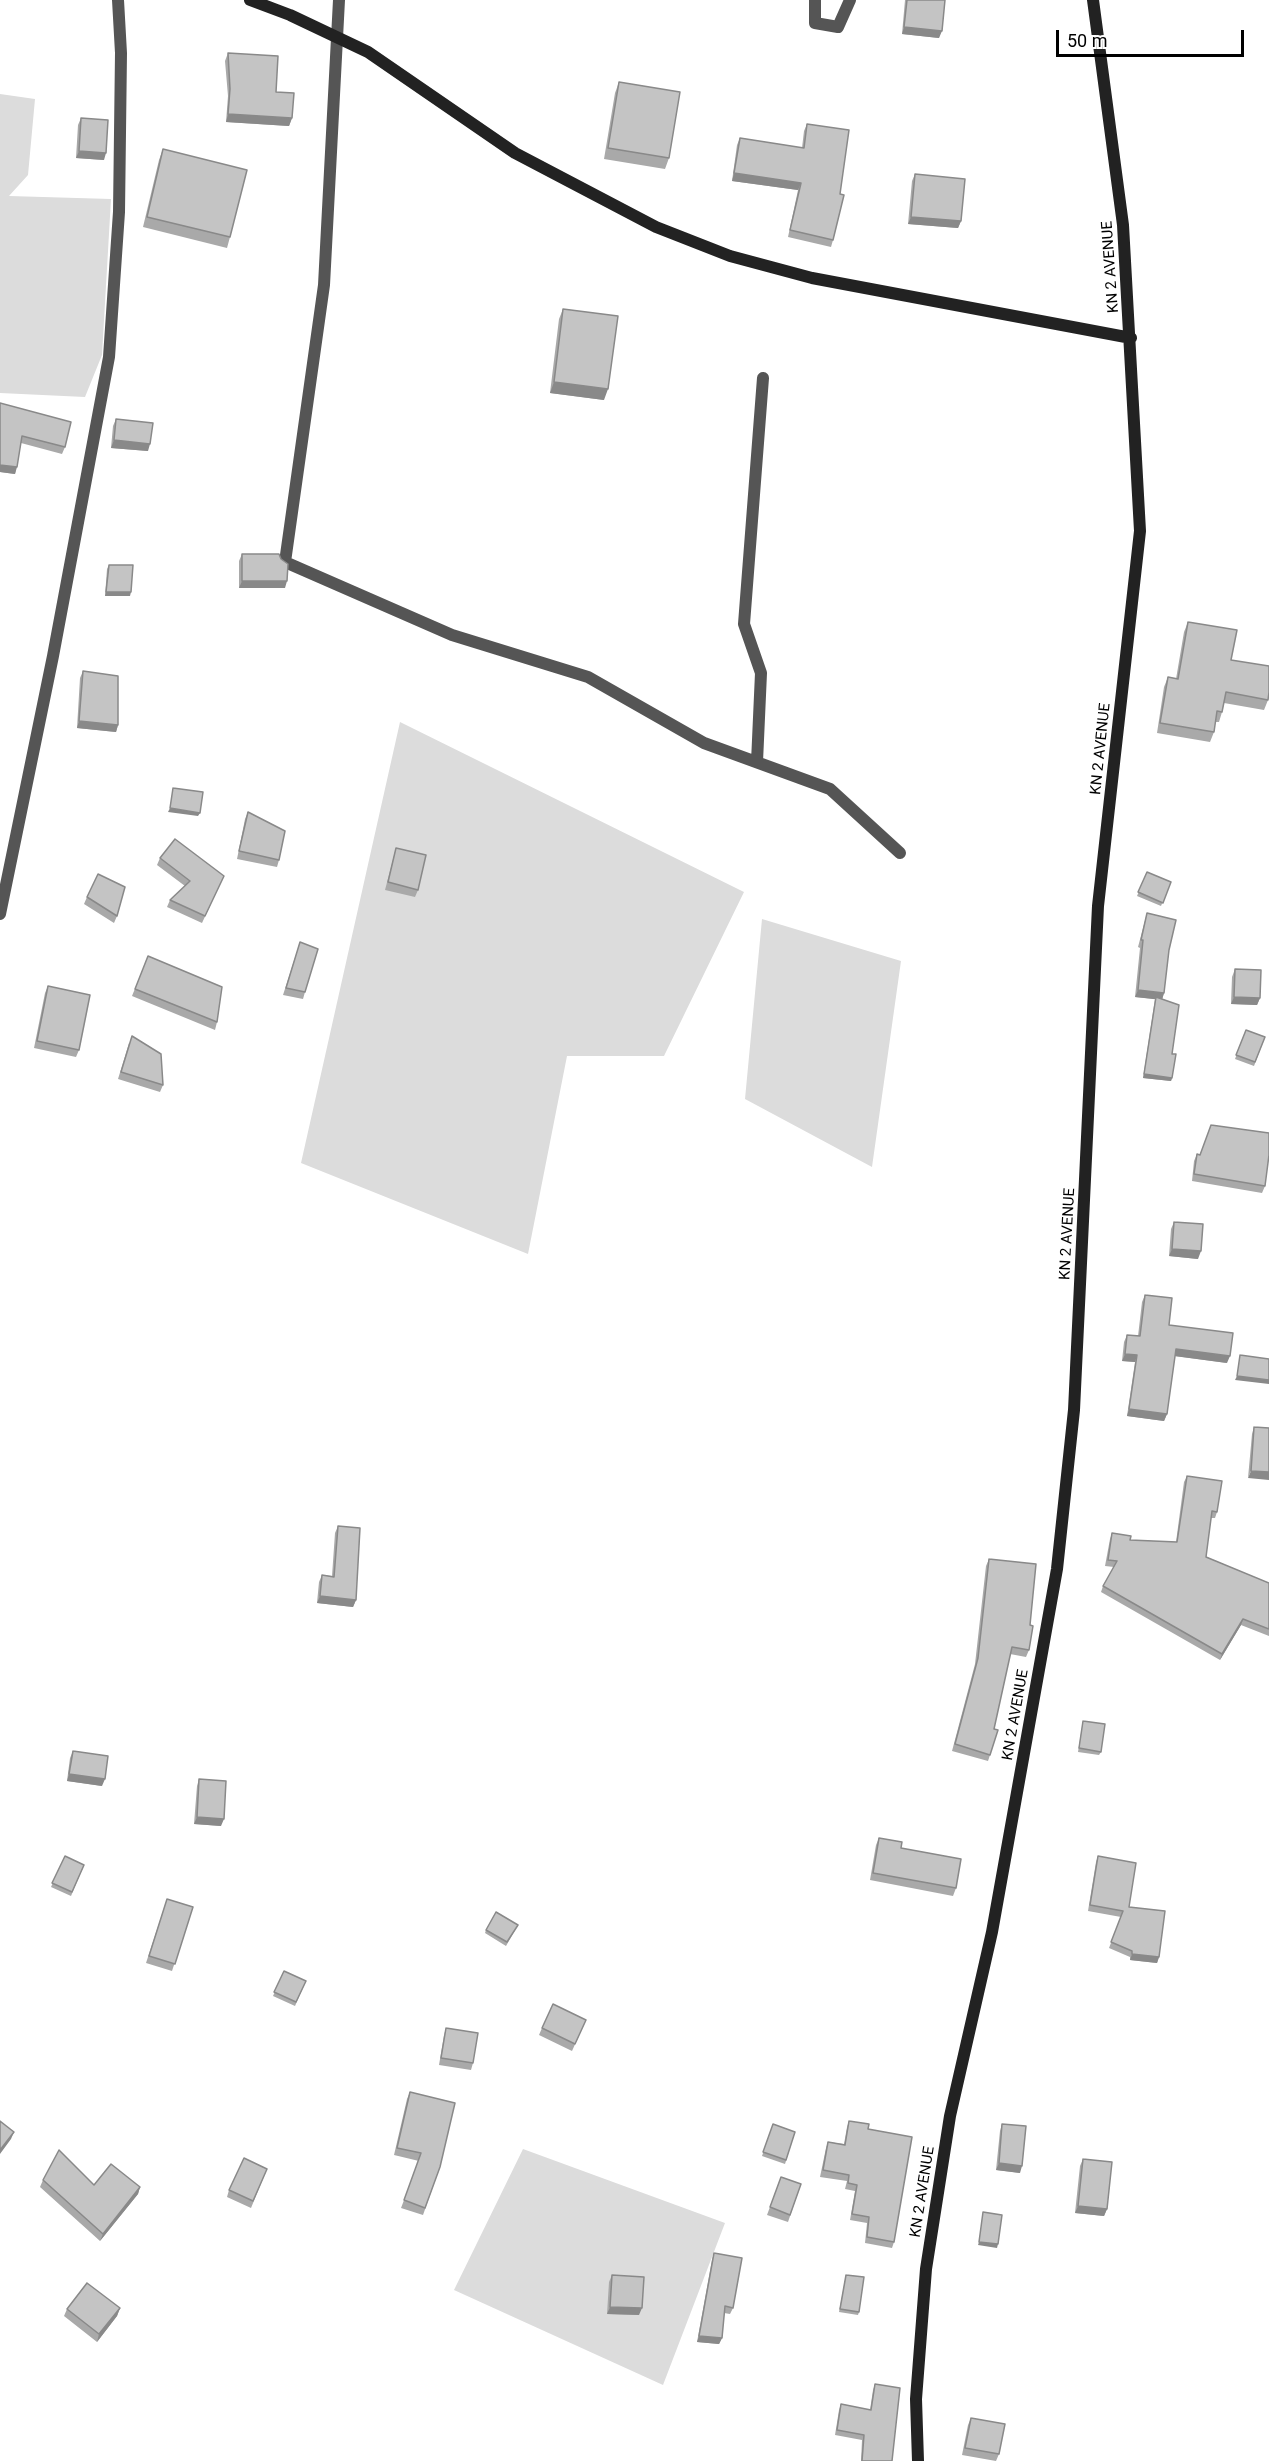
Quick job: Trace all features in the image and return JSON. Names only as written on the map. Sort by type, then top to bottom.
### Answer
[{"type":"main road","points":[[250,0],[368,52],[515,153],[656,227],[730,256],[812,278],[1131,338]]},
{"type":"main road","name":"KN 2 AVENUE","points":[[918,2461],[916,2400],[926,2270],[950,2116],[992,1932],[1057,1569],[1074,1410],[1098,906],[1140,531],[1123,225],[1093,0]]},
{"type":"street","points":[[0,914],[53,656],[109,357],[118,212],[121,53],[118,0]]},
{"type":"street","points":[[339,0],[335,36],[324,285],[285,562],[452,635],[588,677],[704,743],[830,789],[900,853]]},
{"type":"street","points":[[815,0],[815,23],[838,27],[850,0]]},
{"type":"street","points":[[758,762],[760,673],[744,624],[763,378]]},
{"type":"shaded area","points":[[0,94],[35,99],[28,175],[9,196],[111,199],[102,355],[85,397],[0,393]]},
{"type":"shaded area","points":[[400,722],[744,892],[664,1056],[567,1056],[528,1254],[301,1163]]},
{"type":"shaded area","points":[[762,919],[901,961],[872,1167],[745,1099]]},
{"type":"shaded area","points":[[523,2149],[725,2223],[663,2385],[454,2290]]},
{"type":"building","points":[[907,0],[945,0],[942,31],[904,27]]},
{"type":"building","points":[[228,53],[278,56],[276,92],[294,93],[292,118],[228,114],[230,89]]},
{"type":"building","points":[[619,82],[680,92],[669,158],[608,148]]},
{"type":"building","points":[[81,118],[108,120],[106,153],[79,151]]},
{"type":"building","points":[[807,124],[849,130],[840,194],[844,195],[833,240],[790,230],[801,183],[734,173],[740,138],[804,148]]},
{"type":"building","points":[[163,149],[247,170],[230,237],[147,217]]},
{"type":"building","points":[[915,174],[965,179],[961,221],[911,217]]},
{"type":"building","points":[[563,309],[618,316],[608,389],[554,382]]},
{"type":"building","points":[[0,403],[71,422],[65,447],[22,436],[17,467],[0,465]]},
{"type":"building","points":[[116,419],[153,423],[150,444],[114,440]]},
{"type":"building","points":[[242,554],[279,554],[281,559],[288,564],[287,581],[242,581]]},
{"type":"building","points":[[109,565],[133,565],[131,592],[106,592]]},
{"type":"building","points":[[1188,622],[1237,630],[1231,660],[1269,666],[1268,700],[1226,692],[1222,712],[1217,711],[1214,732],[1160,723],[1168,677],[1178,679]]},
{"type":"building","points":[[83,671],[118,676],[118,725],[79,721]]},
{"type":"building","points":[[173,788],[203,792],[200,813],[170,808]]},
{"type":"building","points":[[248,812],[285,831],[279,860],[239,851]]},
{"type":"building","points":[[175,839],[224,876],[205,916],[170,900],[190,881],[160,858]]},
{"type":"building","points":[[396,848],[426,855],[418,890],[388,882]]},
{"type":"building","points":[[1147,872],[1171,882],[1163,903],[1138,892]]},
{"type":"building","points":[[98,874],[125,887],[117,916],[87,897]]},
{"type":"building","points":[[1147,913],[1176,920],[1169,950],[1164,993],[1138,990],[1143,940],[1141,940]]},
{"type":"building","points":[[300,942],[318,949],[305,992],[286,988]]},
{"type":"building","points":[[148,956],[222,987],[217,1022],[135,989]]},
{"type":"building","points":[[1235,969],[1261,970],[1260,998],[1234,997]]},
{"type":"building","points":[[48,986],[90,995],[79,1050],[37,1041]]},
{"type":"building","points":[[1156,997],[1179,1005],[1172,1054],[1176,1054],[1172,1078],[1144,1074]]},
{"type":"building","points":[[1246,1030],[1265,1037],[1255,1062],[1236,1055]]},
{"type":"building","points":[[132,1036],[161,1054],[163,1085],[121,1072]]},
{"type":"building","points":[[1211,1125],[1269,1133],[1265,1186],[1194,1174],[1197,1154],[1200,1155]]},
{"type":"building","points":[[1174,1222],[1203,1224],[1201,1251],[1172,1249]]},
{"type":"building","points":[[1145,1295],[1172,1298],[1169,1325],[1233,1333],[1230,1356],[1176,1349],[1167,1414],[1129,1409],[1137,1355],[1125,1354],[1127,1335],[1140,1336]]},
{"type":"building","points":[[1240,1355],[1269,1359],[1269,1380],[1237,1376]]},
{"type":"building","points":[[1254,1427],[1269,1428],[1269,1472],[1251,1471]]},
{"type":"building","points":[[1187,1476],[1222,1481],[1217,1512],[1212,1511],[1206,1557],[1269,1583],[1269,1629],[1243,1619],[1222,1654],[1103,1586],[1117,1561],[1108,1560],[1112,1533],[1131,1536],[1130,1540],[1177,1542]]},
{"type":"building","points":[[338,1526],[360,1528],[356,1600],[320,1596],[322,1575],[334,1577]]},
{"type":"building","points":[[989,1559],[1036,1564],[1030,1625],[1033,1626],[1029,1650],[1012,1647],[994,1729],[998,1730],[990,1755],[955,1744],[978,1658]]},
{"type":"building","points":[[1083,1721],[1105,1724],[1101,1752],[1079,1748]]},
{"type":"building","points":[[73,1751],[108,1756],[105,1779],[69,1774]]},
{"type":"building","points":[[199,1779],[226,1781],[224,1819],[197,1817]]},
{"type":"building","points":[[879,1838],[902,1842],[901,1848],[961,1859],[956,1888],[873,1873]]},
{"type":"building","points":[[65,1856],[84,1865],[72,1892],[52,1883]]},
{"type":"building","points":[[1098,1856],[1136,1863],[1129,1907],[1165,1911],[1159,1957],[1132,1954],[1132,1951],[1111,1942],[1123,1911],[1090,1905]]},
{"type":"building","points":[[167,1899],[193,1907],[175,1964],[149,1956]]},
{"type":"building","points":[[496,1912],[518,1925],[507,1942],[486,1930]]},
{"type":"building","points":[[284,1971],[306,1981],[296,2002],[274,1992]]},
{"type":"building","points":[[553,2004],[586,2020],[575,2044],[542,2028]]},
{"type":"building","points":[[446,2028],[478,2033],[473,2063],[441,2058]]},
{"type":"building","points":[[410,2092],[455,2103],[440,2167],[425,2208],[404,2200],[421,2153],[397,2148]]},
{"type":"building","points":[[0,2121],[14,2132],[0,2150]]},
{"type":"building","points":[[849,2121],[869,2124],[868,2129],[912,2137],[894,2242],[867,2237],[869,2217],[852,2214],[857,2185],[848,2183],[849,2175],[823,2170],[828,2142],[845,2145]]},
{"type":"building","points":[[773,2124],[795,2132],[786,2160],[763,2152]]},
{"type":"building","points":[[1002,2124],[1026,2126],[1022,2166],[999,2163]]},
{"type":"building","points":[[59,2150],[94,2185],[111,2164],[140,2187],[103,2234],[43,2180]]},
{"type":"building","points":[[244,2158],[267,2169],[253,2201],[229,2190]]},
{"type":"building","points":[[1083,2159],[1112,2162],[1107,2209],[1078,2206]]},
{"type":"building","points":[[781,2177],[801,2184],[790,2215],[770,2207]]},
{"type":"building","points":[[983,2212],[1002,2215],[998,2244],[979,2242]]},
{"type":"building","points":[[714,2253],[742,2258],[733,2308],[725,2306],[722,2338],[699,2336]]},
{"type":"building","points":[[612,2275],[644,2277],[642,2308],[610,2307]]},
{"type":"building","points":[[846,2275],[864,2277],[859,2312],[840,2309]]},
{"type":"building","points":[[87,2283],[120,2308],[99,2334],[67,2309]]},
{"type":"building","points":[[875,2384],[900,2388],[892,2461],[862,2461],[864,2435],[837,2430],[841,2404],[871,2410]]},
{"type":"building","points":[[971,2418],[1005,2424],[999,2454],[965,2448]]}]
